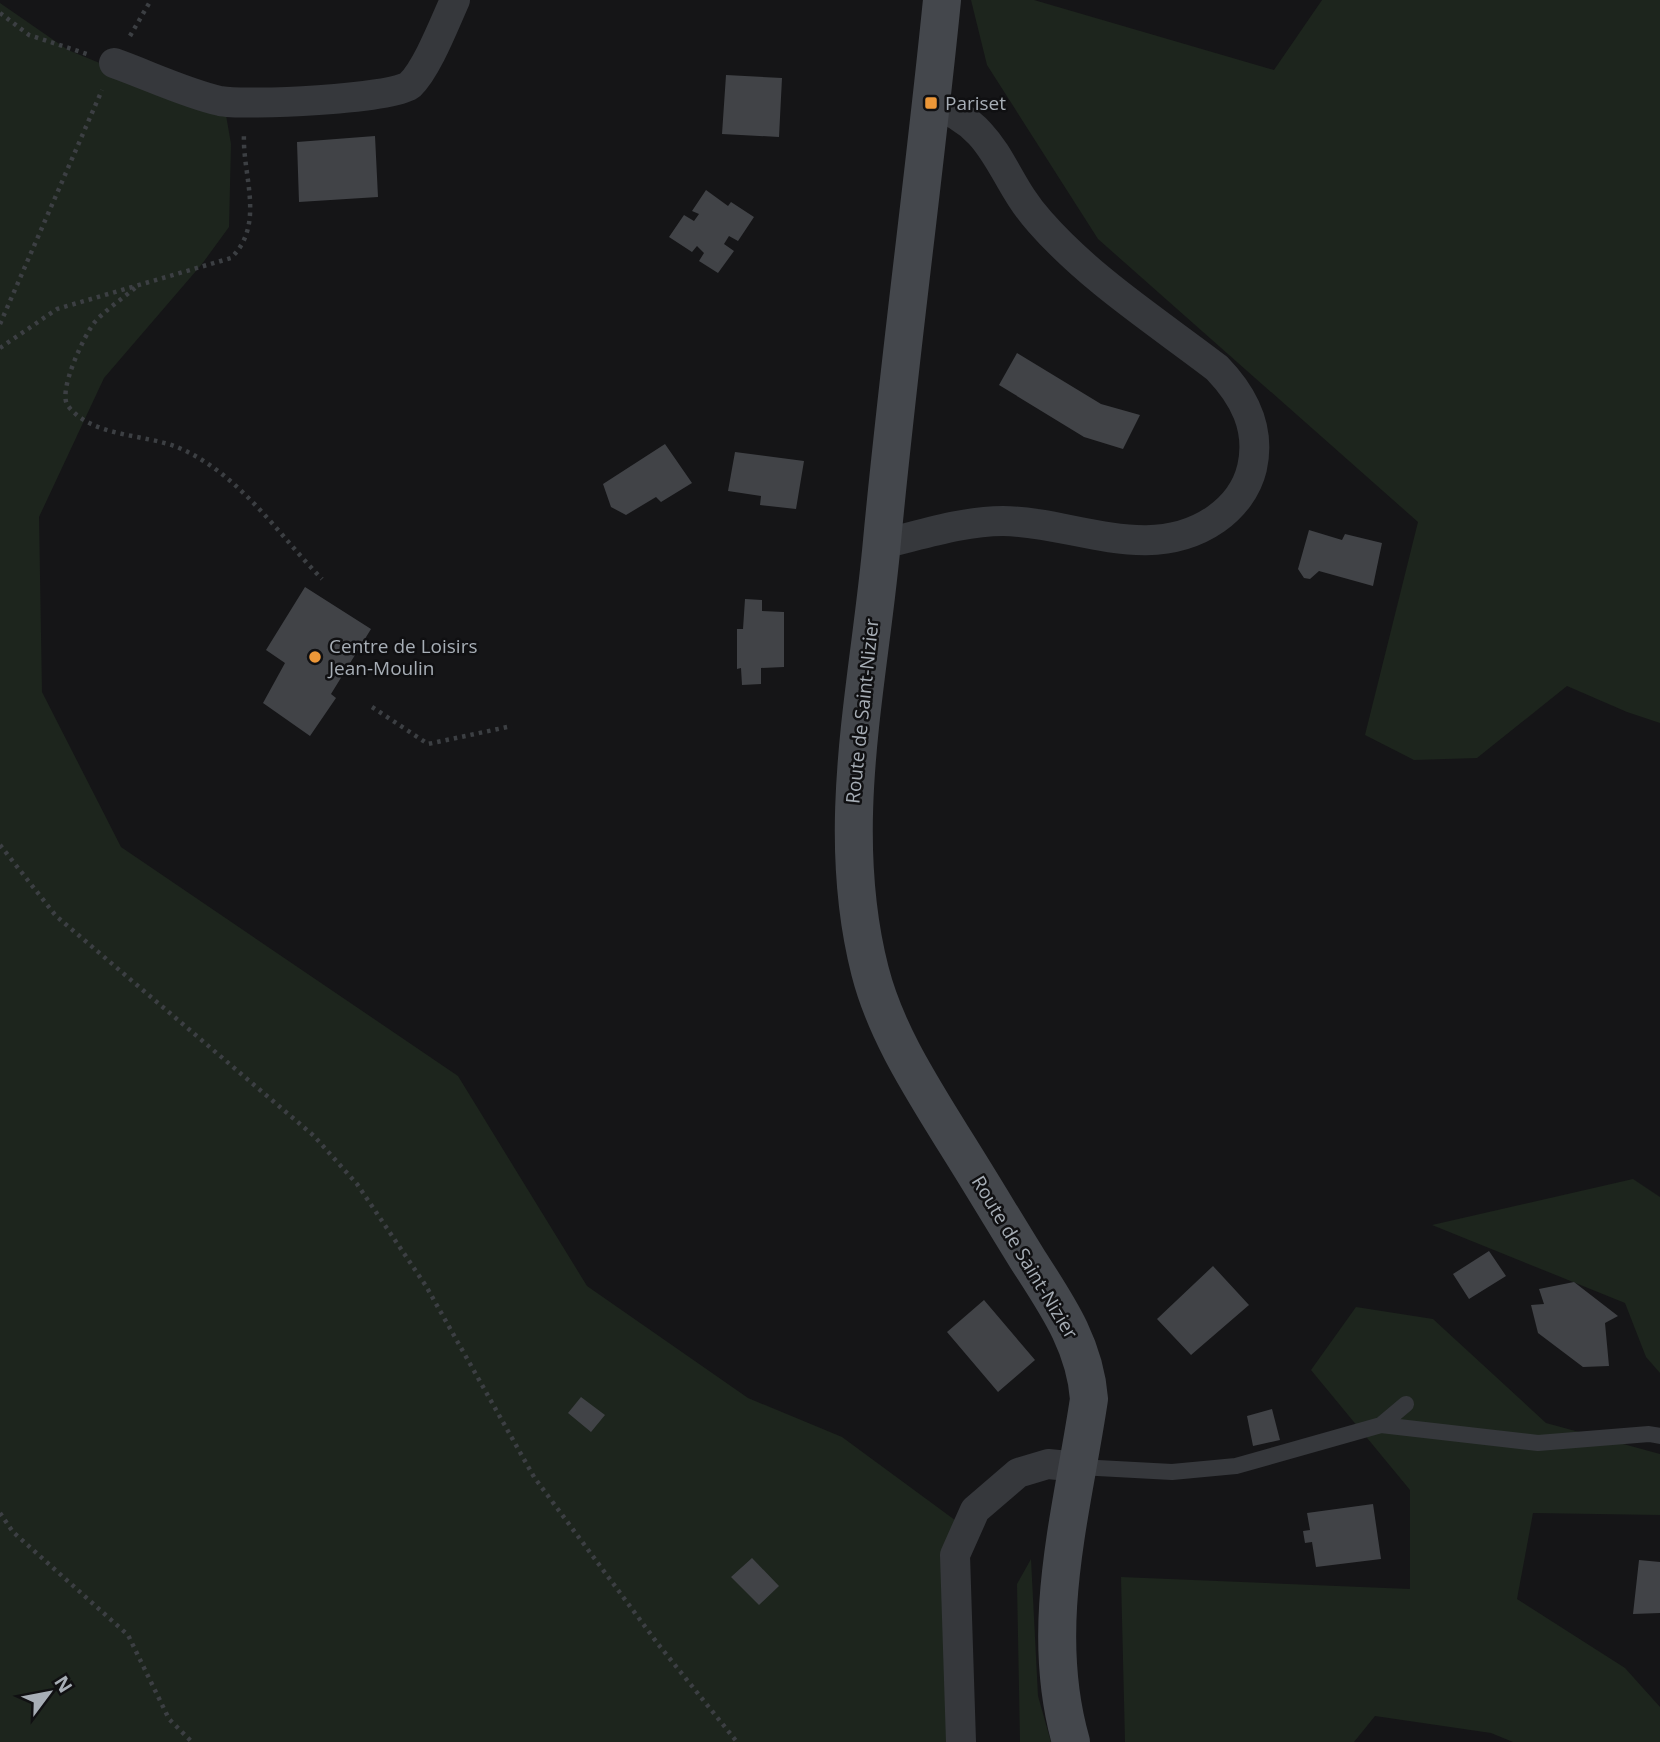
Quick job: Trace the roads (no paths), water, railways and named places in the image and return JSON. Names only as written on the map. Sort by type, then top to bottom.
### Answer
[{"type":"main road","name":"Route de Saint-Nizier","points":[[942,0],[882,544],[855,748],[851,819],[860,934],[871,977],[891,1029],[916,1077],[1078,1343],[1087,1370],[1089,1399],[1055,1613],[1056,1673],[1070,1742]]},
{"type":"street","points":[[114,63],[220,101],[384,93],[409,85],[431,51],[454,0]]},
{"type":"street","points":[[882,544],[959,526],[1000,521],[1032,523],[1141,542],[1185,536],[1207,526],[1233,506],[1251,472],[1255,454],[1253,430],[1246,404],[1233,385],[1217,368],[1087,268],[1038,220],[991,145],[970,122],[931,103]]},
{"type":"street","points":[[961,1742],[955,1555],[975,1510],[1018,1473],[1048,1464],[1079,1466]]},
{"type":"lane","points":[[1381,1425],[1406,1404]]},
{"type":"lane","points":[[1079,1466],[1172,1472],[1236,1466],[1381,1425],[1538,1443],[1649,1434],[1660,1436]]},
{"type":"place","name":"Pariset","points":[[931,103]]},
{"type":"place","name":"Centre de Loisirs Jean-Moulin","points":[[315,657]]}]
